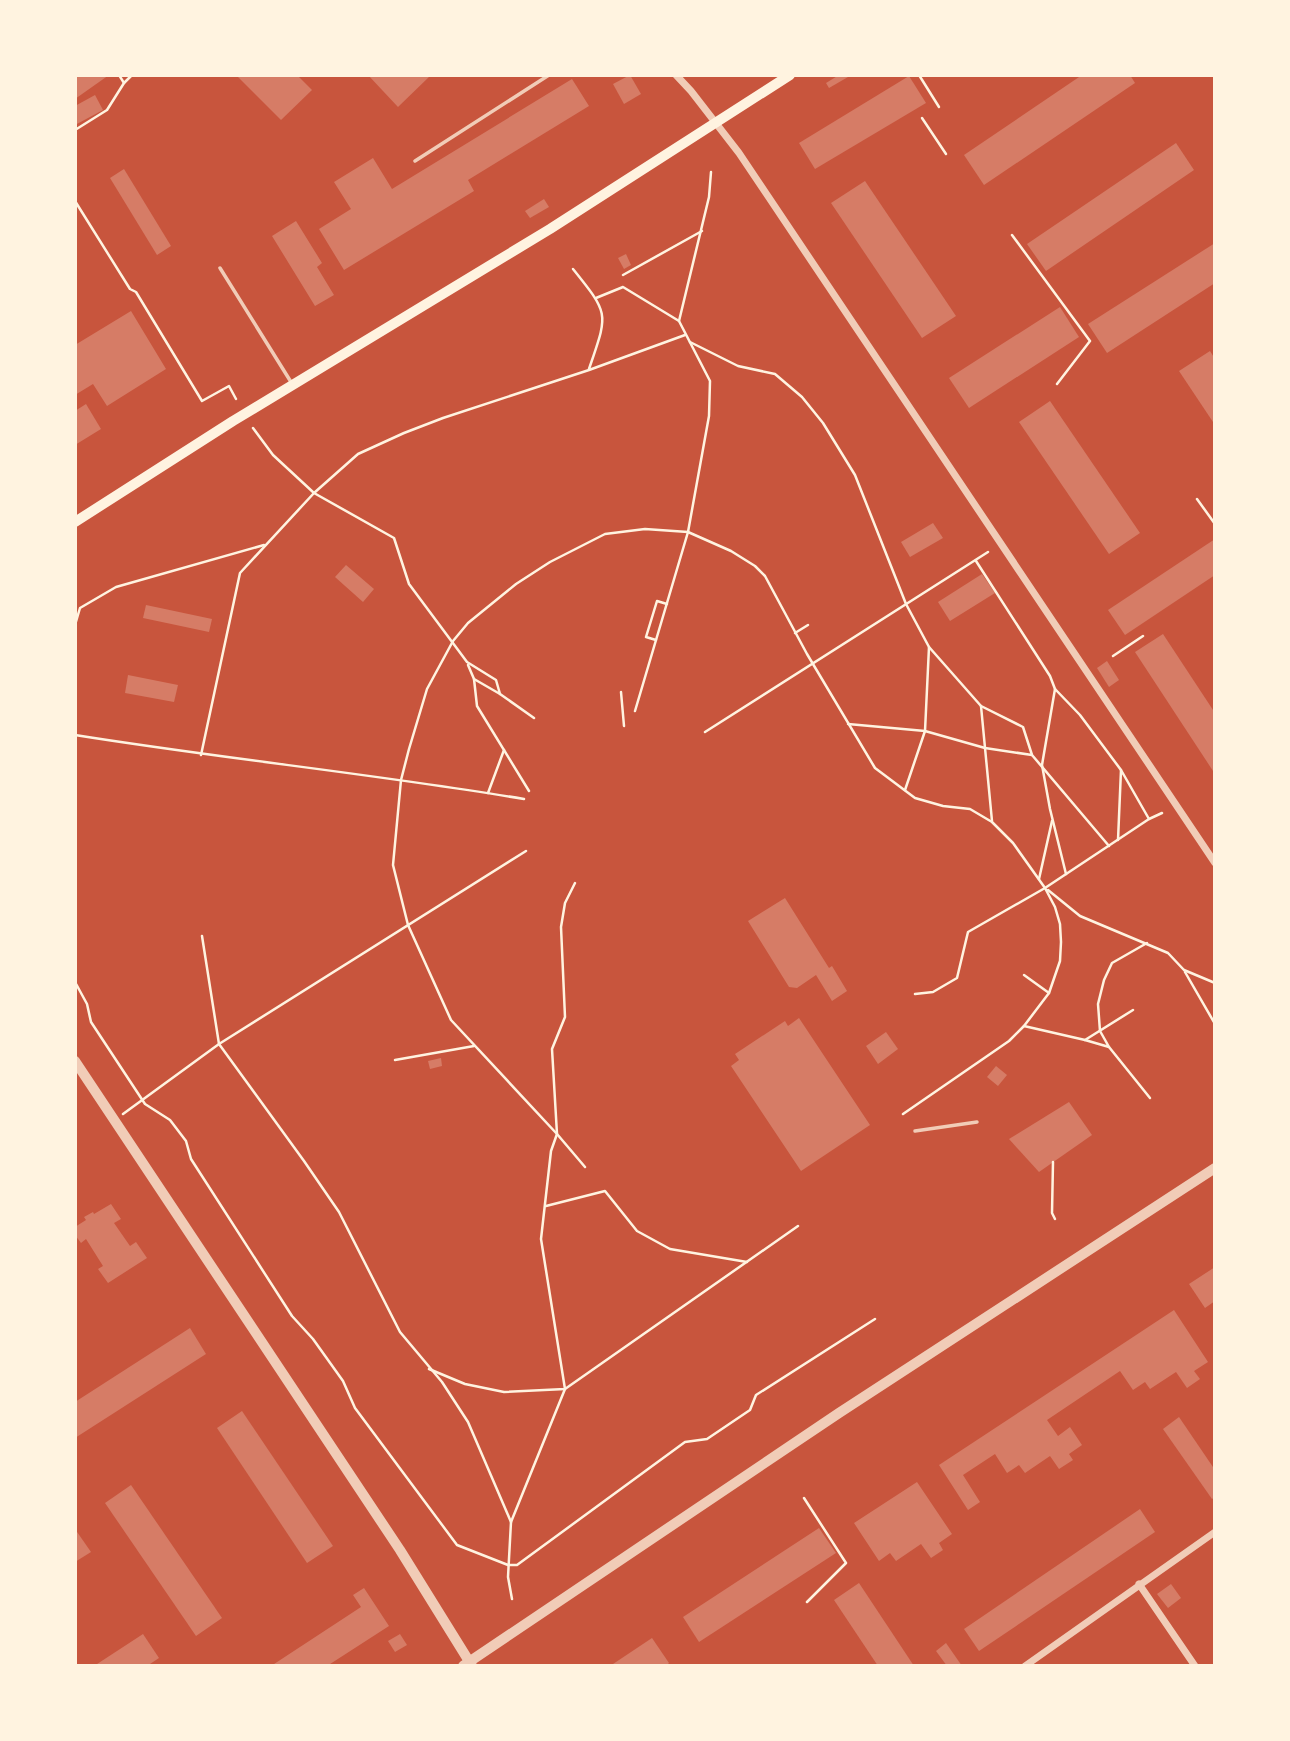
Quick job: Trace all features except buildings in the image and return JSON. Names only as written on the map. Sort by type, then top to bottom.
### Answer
[{"type":"main road","points":[[75,522],[233,421],[550,229],[790,75]]},
{"type":"street","points":[[676,75],[739,153],[1215,863]]},
{"type":"street","points":[[75,1061],[400,1550],[468,1665],[850,1406],[1215,1168]]},
{"type":"street","points":[[1025,1666],[1215,1532]]},
{"type":"street","points":[[1139,1584],[1195,1666]]},
{"type":"lane","points":[[415,161],[549,75]]},
{"type":"lane","points":[[220,268],[294,385]]},
{"type":"lane","points":[[915,1131],[977,1122]]},
{"type":"path","points":[[119,75],[124,83]]},
{"type":"path","points":[[75,130],[107,110],[132,75]]},
{"type":"path","points":[[919,75],[939,107]]},
{"type":"path","points":[[922,118],[946,154]]},
{"type":"path","points":[[679,321],[702,231],[709,197],[710,172]]},
{"type":"path","points":[[75,201],[130,289],[136,292],[202,401],[229,386],[236,399]]},
{"type":"path","points":[[623,275],[702,231]]},
{"type":"path","points":[[1012,234],[1090,341],[1057,384]]},
{"type":"path","points":[[573,268],[596,298],[603,314],[603,326],[589,370]]},
{"type":"path","points":[[596,298],[623,287],[679,321],[710,381],[710,400],[688,532],[635,711]]},
{"type":"path","points":[[201,755],[240,573],[314,493],[358,454],[404,433],[685,335]]},
{"type":"path","points":[[690,342],[738,366],[775,374],[802,397],[823,423],[855,475],[906,604],[929,647],[981,706],[1023,727],[1032,755],[1109,846]]},
{"type":"path","points":[[253,428],[273,454],[314,493],[394,538],[409,583],[467,662],[474,679],[477,706],[529,791]]},
{"type":"path","points":[[1197,499],[1215,524]]},
{"type":"path","points":[[585,1167],[558,1134],[451,1020],[408,925],[393,865],[401,780],[423,700],[453,641],[468,623],[516,584],[580,545],[605,534],[645,529],[688,532],[731,551],[755,566],[765,576],[812,663],[875,768],[915,798],[943,806],[970,809],[992,822],[1013,843],[1055,907],[1060,924],[1060,961],[1049,993],[1009,1041],[903,1114]]},
{"type":"path","points":[[75,625],[80,608],[116,587],[267,544]]},
{"type":"path","points":[[705,732],[988,552]]},
{"type":"path","points":[[976,560],[1050,676],[1055,689],[1080,715],[1121,770],[1149,819]]},
{"type":"path","points":[[656,640],[646,637],[657,601],[667,604]]},
{"type":"path","points":[[795,633],[808,625]]},
{"type":"path","points":[[1113,656],[1143,636]]},
{"type":"path","points":[[905,790],[925,731],[929,647]]},
{"type":"path","points":[[467,662],[496,680],[500,694]]},
{"type":"path","points":[[474,679],[534,718]]},
{"type":"path","points":[[1055,689],[1042,765],[1066,874]]},
{"type":"path","points":[[621,692],[624,726]]},
{"type":"path","points":[[981,706],[992,822]]},
{"type":"path","points":[[848,724],[925,731],[985,748],[1032,755]]},
{"type":"path","points":[[75,735],[524,799]]},
{"type":"path","points":[[488,793],[504,750]]},
{"type":"path","points":[[1118,840],[1121,770]]},
{"type":"path","points":[[915,994],[933,992],[957,978],[968,932],[1045,888],[1162,813]]},
{"type":"path","points":[[1039,880],[1052,819]]},
{"type":"path","points":[[114,1119],[219,1044],[526,851]]},
{"type":"path","points":[[512,1599],[508,1565],[510,1522],[565,1389],[541,1239],[551,1152],[558,1134],[552,1049],[565,1017],[561,927],[565,903],[575,883]]},
{"type":"path","points":[[1045,888],[1080,916],[1168,953],[1184,970],[1215,1024]]},
{"type":"path","points":[[202,936],[219,1044],[339,1212],[400,1332],[442,1382],[468,1422],[510,1522]]},
{"type":"path","points":[[1147,943],[1112,963],[1098,1004],[1100,1031],[1150,1098]]},
{"type":"path","points":[[1184,970],[1215,983]]},
{"type":"path","points":[[1024,975],[1049,993]]},
{"type":"path","points":[[75,982],[87,1004],[91,1022],[142,1100],[170,1121],[186,1141],[191,1159],[292,1315],[344,1381],[355,1408],[457,1545],[508,1565],[517,1565],[685,1442],[707,1439],[750,1410],[756,1395],[875,1319]]},
{"type":"path","points":[[1085,1040],[1133,1010]]},
{"type":"path","points":[[1024,1026],[1110,1047]]},
{"type":"path","points":[[394,1060],[474,1046]]},
{"type":"path","points":[[433,1053],[434,1059]]},
{"type":"path","points":[[1053,1162],[1052,1213],[1055,1219]]},
{"type":"path","points":[[545,1206],[605,1192],[637,1231],[670,1249],[747,1262]]},
{"type":"path","points":[[428,1368],[465,1384],[504,1392],[565,1389],[798,1226]]},
{"type":"path","points":[[804,1498],[846,1563],[807,1602]]}]
